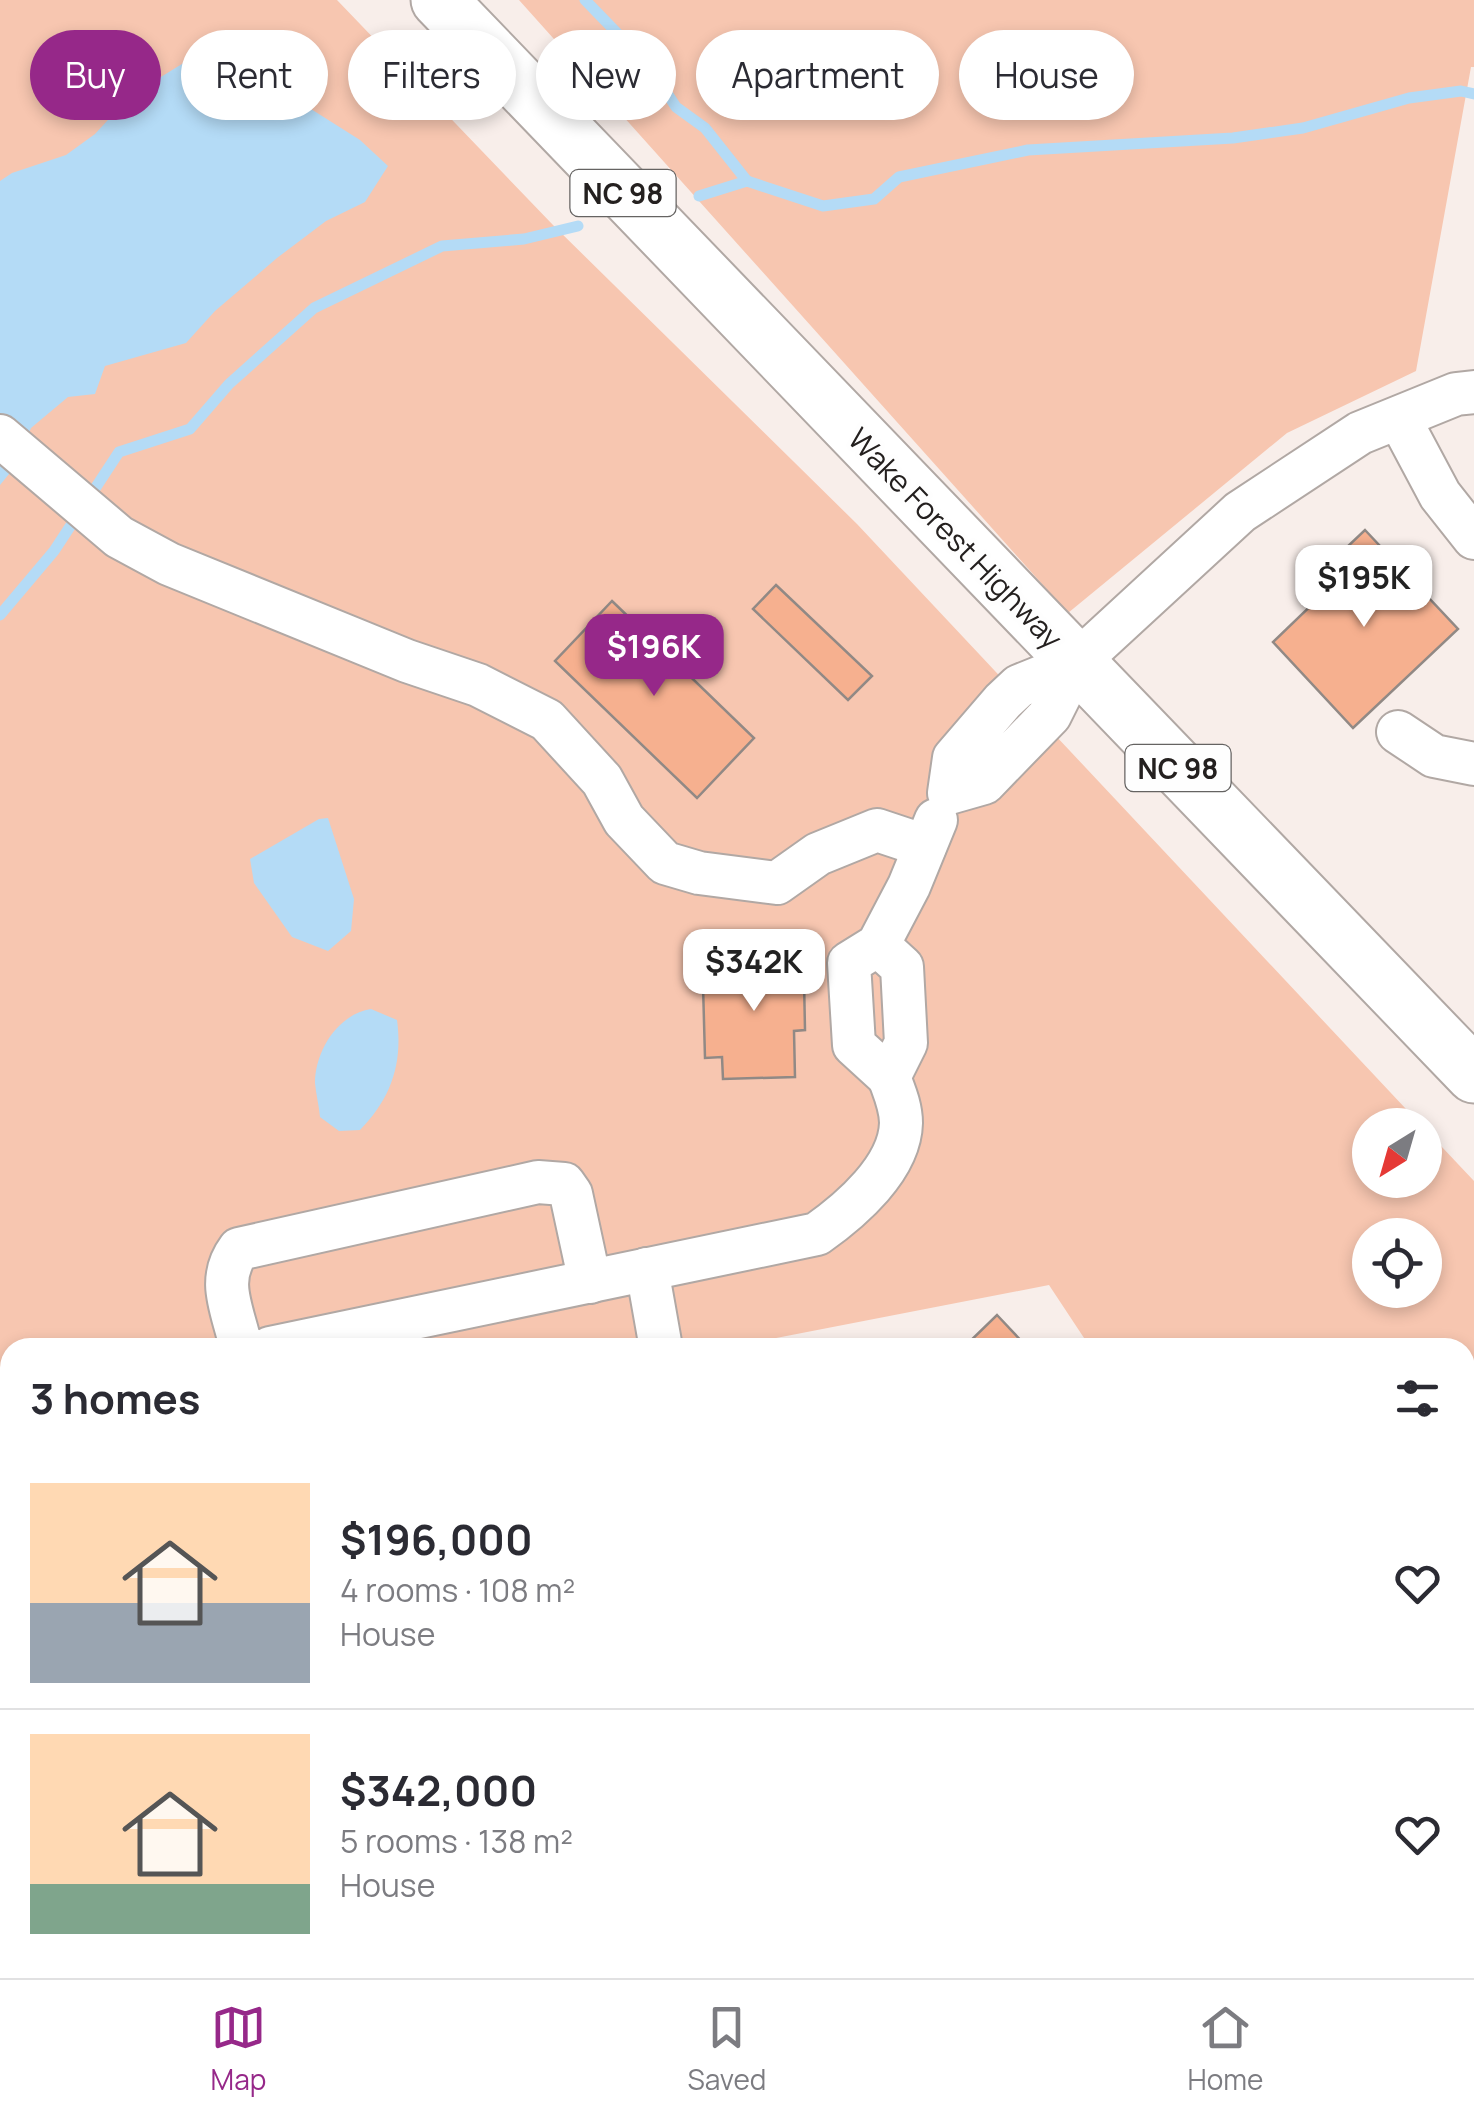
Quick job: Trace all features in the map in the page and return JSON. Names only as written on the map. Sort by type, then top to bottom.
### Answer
[{"type":"highway","name":"Wake Forest Highway","points":[[440,0],[1474,1075]]},
{"type":"street","points":[[318,1338],[817,1234],[841,1218],[868,1190],[898,1142],[901,1124],[889,1076],[854,1045],[849,963],[878,944],[949,793],[954,758],[1019,686],[1076,663],[1240,512],[1360,433],[1456,394],[1474,392]]},
{"type":"street","points":[[1400,418],[1440,494],[1474,538]]},
{"type":"street","points":[[0,436],[119,537],[169,564],[407,661],[478,685],[547,720],[602,780],[624,820],[666,862],[699,872],[776,883],[818,854],[877,830],[925,846]]},
{"type":"street","points":[[1398,732],[1434,756],[1474,764]]},
{"type":"street","points":[[239,1338],[224,1276],[227,1264],[239,1249],[538,1182],[564,1184],[570,1194],[590,1282]]},
{"type":"street","points":[[647,1269],[659,1338]]},
{"type":"shaded area","points":[[0,0],[337,0],[366,30],[348,30],[348,120],[452,120],[553,225],[857,524],[1405,1108],[1352,1108],[1352,1198],[1442,1198],[1442,1147],[1474,1181],[1474,1338],[1084,1338],[1049,1285],[776,1338],[0,1338]]},
{"type":"shaded area","points":[[519,0],[1474,0],[1474,67],[1416,371],[1287,433],[1068,613],[626,120],[676,120],[676,30],[546,30]]},
{"type":"water","points":[[181,65],[181,120],[328,120],[360,140],[388,166],[365,202],[326,221],[277,258],[215,311],[186,343],[105,366],[95,394],[68,397],[31,428],[14,468],[0,485],[0,181],[12,173],[66,155],[108,120],[161,120],[161,77]]},
{"type":"water","points":[[328,818],[354,899],[351,931],[328,951],[292,937],[254,883],[250,859],[319,819]]},
{"type":"water","points":[[371,1009],[397,1020],[396,1066],[387,1093],[371,1118],[360,1130],[339,1131],[320,1117],[315,1083],[319,1059],[339,1026]]},
{"type":"building","points":[[1365,530],[1458,629],[1353,728],[1273,642],[1322,595],[1310,582]]},
{"type":"building","points":[[776,585],[872,676],[848,700],[753,609]]},
{"type":"building","points":[[612,601],[754,738],[697,798],[555,661]]},
{"type":"building","points":[[791,947],[792,980],[804,980],[805,1030],[794,1031],[795,1077],[723,1079],[722,1057],[705,1058],[703,985],[720,985],[719,954],[739,954],[739,949]]},
{"type":"building","points":[[997,1315],[1019,1338],[973,1338]]},
{"type":"waterway","points":[[585,0],[650,67],[676,107],[705,128],[747,181]]},
{"type":"waterway","points":[[699,196],[747,181],[823,206],[874,199],[899,177],[1028,150],[1233,138],[1303,128],[1409,98],[1461,91],[1474,94]]},
{"type":"waterway","points":[[0,615],[54,551],[119,452],[190,429],[229,384],[314,308],[442,246],[524,239],[578,226]]}]
